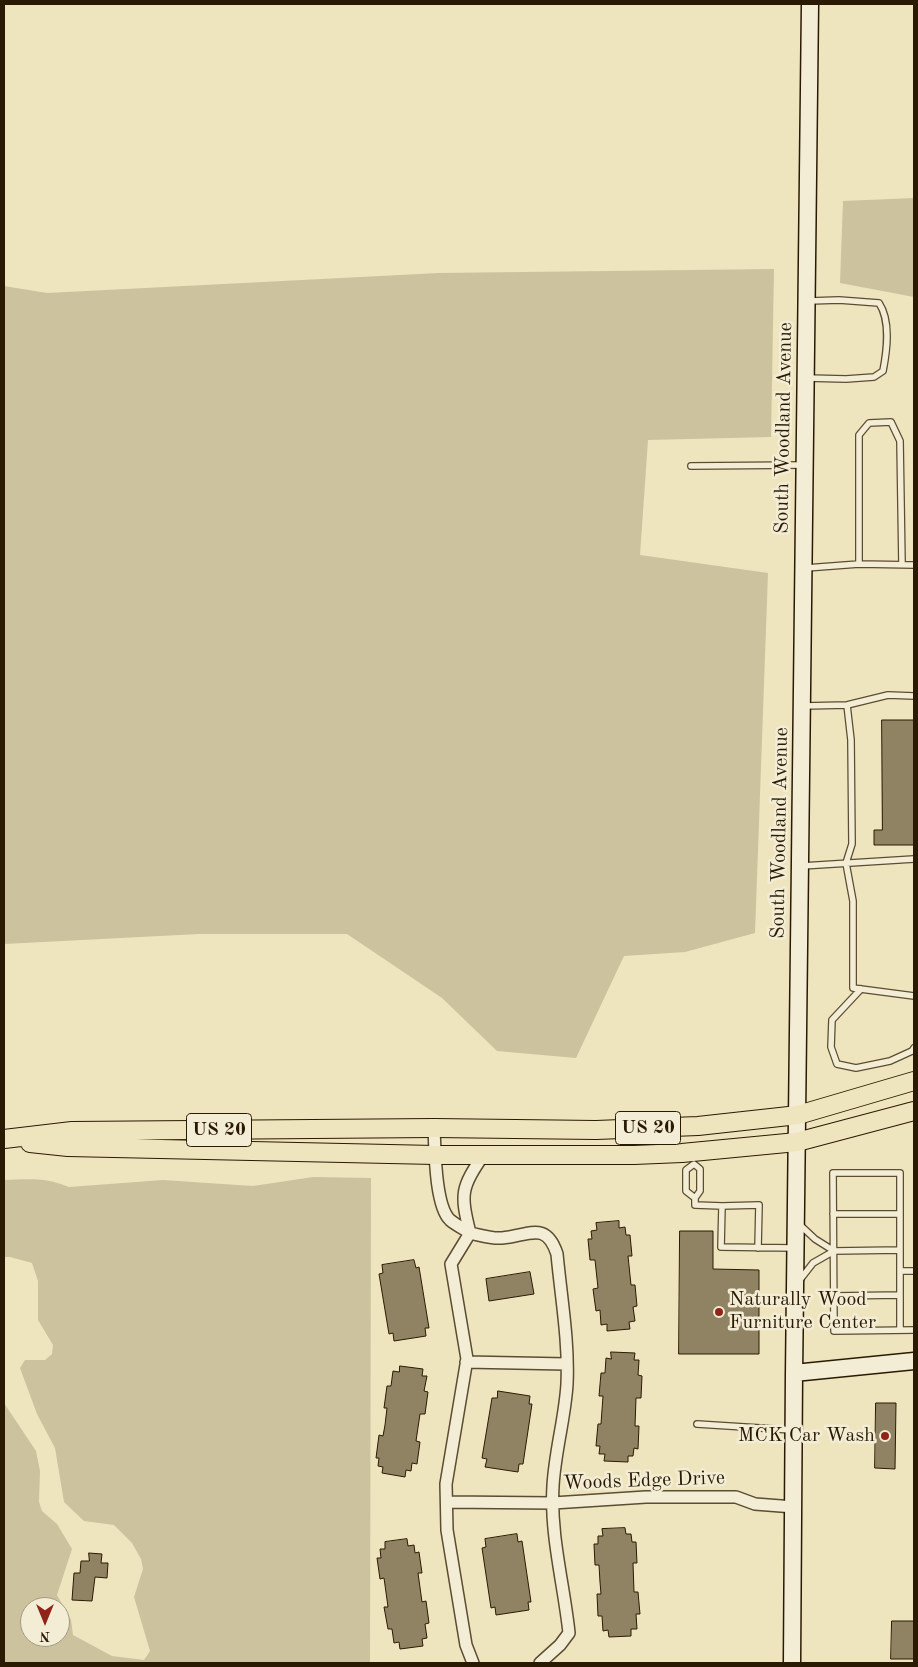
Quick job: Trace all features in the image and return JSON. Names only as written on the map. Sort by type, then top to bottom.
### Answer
[{"type":"main road","name":"US 20","points":[[4,1140],[72,1131],[434,1128],[596,1130],[698,1126],[798,1115],[914,1081]]},
{"type":"main road","name":"US 20","points":[[4,1140],[68,1147],[435,1155],[634,1155],[693,1158],[797,1142],[914,1111]]},
{"type":"street","name":"South Woodland Avenue","points":[[792,1663],[810,4]]},
{"type":"street","points":[[434,1128],[435,1155],[442,1206],[449,1219],[470,1233]]},
{"type":"street","points":[[473,1663],[466,1646],[447,1530],[446,1484],[466,1362],[451,1264],[470,1233],[465,1214],[463,1193],[468,1178],[484,1154]]},
{"type":"street","name":"Woods Edge Drive","points":[[470,1233],[500,1238],[535,1232],[546,1235],[553,1242],[558,1263],[567,1382],[565,1409],[553,1486],[553,1526],[569,1633],[560,1645],[540,1663]]},
{"type":"street","points":[[794,1373],[914,1361]]},
{"type":"street","points":[[466,1362],[566,1364]]},
{"type":"street","name":"Woods Edge Drive","points":[[447,1502],[553,1503],[646,1497],[736,1497],[755,1504],[794,1507]]},
{"type":"lane","points":[[806,378],[846,379],[874,377],[883,370],[886,326],[884,312],[879,303],[839,300],[807,301]]},
{"type":"lane","points":[[860,564],[859,435],[869,423],[891,422],[900,441],[902,565]]},
{"type":"lane","points":[[691,466],[805,465]]},
{"type":"lane","points":[[804,568],[860,564],[914,565]]},
{"type":"lane","points":[[802,706],[847,705],[888,695],[914,696]]},
{"type":"lane","points":[[847,705],[851,740],[852,844],[846,863],[853,901],[853,988],[914,996]]},
{"type":"lane","points":[[800,866],[914,859]]},
{"type":"lane","points":[[861,990],[832,1020],[831,1047],[837,1064],[856,1068],[890,1061],[912,1051],[914,1048]]},
{"type":"lane","points":[[695,1198],[686,1191],[686,1170],[693,1158],[700,1169],[700,1191],[695,1198],[695,1205],[759,1205],[758,1248]]},
{"type":"lane","points":[[900,1330],[900,1173],[833,1173],[834,1331],[914,1330]]},
{"type":"lane","points":[[722,1206],[721,1248],[796,1248]]},
{"type":"lane","points":[[834,1214],[900,1214]]},
{"type":"lane","points":[[796,1221],[816,1239],[834,1251]]},
{"type":"lane","points":[[795,1286],[813,1263],[834,1251],[900,1250]]},
{"type":"lane","points":[[900,1271],[914,1271]]},
{"type":"lane","points":[[834,1296],[900,1295]]},
{"type":"lane","points":[[697,1424],[794,1430]]},
{"type":"shaded area","points":[[914,198],[914,297],[840,283],[843,201]]},
{"type":"shaded area","points":[[774,269],[771,437],[648,440],[640,555],[768,573],[755,933],[685,952],[624,956],[576,1058],[497,1051],[442,998],[347,934],[199,934],[4,944],[4,286],[47,293],[439,273]]},
{"type":"shaded area","points":[[313,1177],[371,1178],[370,1663],[4,1663],[4,1403],[36,1451],[40,1471],[39,1502],[42,1511],[57,1524],[72,1549],[57,1595],[58,1597],[20,1597],[20,1647],[70,1647],[70,1618],[73,1635],[112,1656],[144,1660],[150,1651],[134,1597],[143,1569],[141,1559],[132,1543],[114,1525],[84,1521],[64,1502],[55,1448],[37,1414],[20,1368],[25,1360],[45,1360],[52,1354],[53,1345],[38,1320],[38,1281],[32,1263],[4,1257],[4,1180],[45,1180],[69,1187],[163,1180],[253,1186]]},
{"type":"building","points":[[882,720],[914,720],[914,845],[874,845],[874,830],[882,830]]},
{"type":"building","points":[[619,1221],[619,1228],[625,1227],[626,1235],[630,1235],[632,1256],[628,1256],[631,1285],[635,1285],[637,1306],[633,1307],[635,1321],[629,1322],[630,1329],[607,1331],[607,1324],[601,1325],[600,1310],[596,1311],[593,1289],[598,1288],[595,1260],[590,1260],[588,1239],[592,1239],[591,1231],[597,1230],[596,1223]]},
{"type":"building","name":"Naturally Wood Furniture Center","points":[[680,1231],[713,1231],[713,1269],[759,1270],[759,1354],[679,1354]]},
{"type":"building","points":[[414,1260],[416,1268],[419,1267],[429,1328],[425,1328],[426,1336],[394,1341],[393,1333],[389,1334],[379,1274],[383,1273],[382,1265]]},
{"type":"building","points":[[530,1272],[534,1294],[489,1301],[486,1279]]},
{"type":"building","points":[[611,1352],[635,1353],[634,1360],[639,1360],[638,1375],[642,1376],[641,1398],[636,1398],[635,1426],[639,1426],[638,1449],[634,1448],[633,1456],[628,1456],[628,1462],[604,1461],[605,1454],[599,1454],[600,1446],[596,1446],[598,1424],[601,1424],[603,1396],[599,1396],[601,1373],[605,1373],[606,1358],[611,1359]]},
{"type":"building","points":[[400,1366],[423,1369],[422,1376],[427,1376],[424,1391],[428,1392],[425,1414],[420,1414],[416,1441],[420,1442],[417,1464],[412,1463],[411,1471],[406,1470],[405,1477],[382,1473],[383,1467],[378,1466],[379,1458],[376,1458],[379,1435],[383,1436],[385,1425],[387,1408],[384,1408],[387,1386],[391,1386],[393,1371],[399,1372]]},
{"type":"building","points":[[498,1391],[530,1396],[529,1404],[532,1404],[523,1464],[519,1464],[518,1472],[485,1467],[487,1459],[482,1458],[492,1398],[497,1398]]},
{"type":"building","name":"MCK Car Wash","points":[[876,1403],[896,1403],[895,1469],[875,1468]]},
{"type":"building","points":[[625,1528],[626,1534],[631,1534],[632,1542],[636,1542],[637,1563],[633,1563],[634,1592],[638,1592],[640,1614],[636,1614],[637,1629],[631,1629],[631,1636],[609,1637],[608,1630],[603,1631],[602,1616],[598,1616],[597,1594],[601,1594],[599,1565],[595,1565],[594,1544],[598,1544],[598,1536],[603,1536],[602,1529]]},
{"type":"building","points":[[517,1534],[518,1542],[522,1541],[531,1602],[528,1602],[529,1610],[496,1615],[495,1607],[491,1608],[482,1548],[486,1547],[485,1539]]},
{"type":"building","points":[[407,1539],[408,1546],[414,1545],[415,1553],[419,1552],[422,1573],[418,1573],[422,1602],[426,1601],[429,1623],[425,1624],[427,1638],[422,1639],[423,1646],[400,1649],[399,1642],[394,1643],[392,1629],[388,1629],[384,1607],[388,1607],[384,1578],[380,1579],[377,1558],[381,1558],[380,1549],[385,1549],[385,1542]]},
{"type":"building","points":[[89,1553],[102,1554],[101,1563],[108,1563],[107,1578],[95,1577],[92,1601],[72,1600],[74,1573],[80,1573],[81,1561],[89,1561]]},
{"type":"building","points":[[892,1621],[914,1621],[914,1659],[891,1659]]},
{"type":"place","name":"Naturally Wood Furniture Center","points":[[719,1312]]},
{"type":"place","name":"MCK Car Wash","points":[[885,1436]]}]
